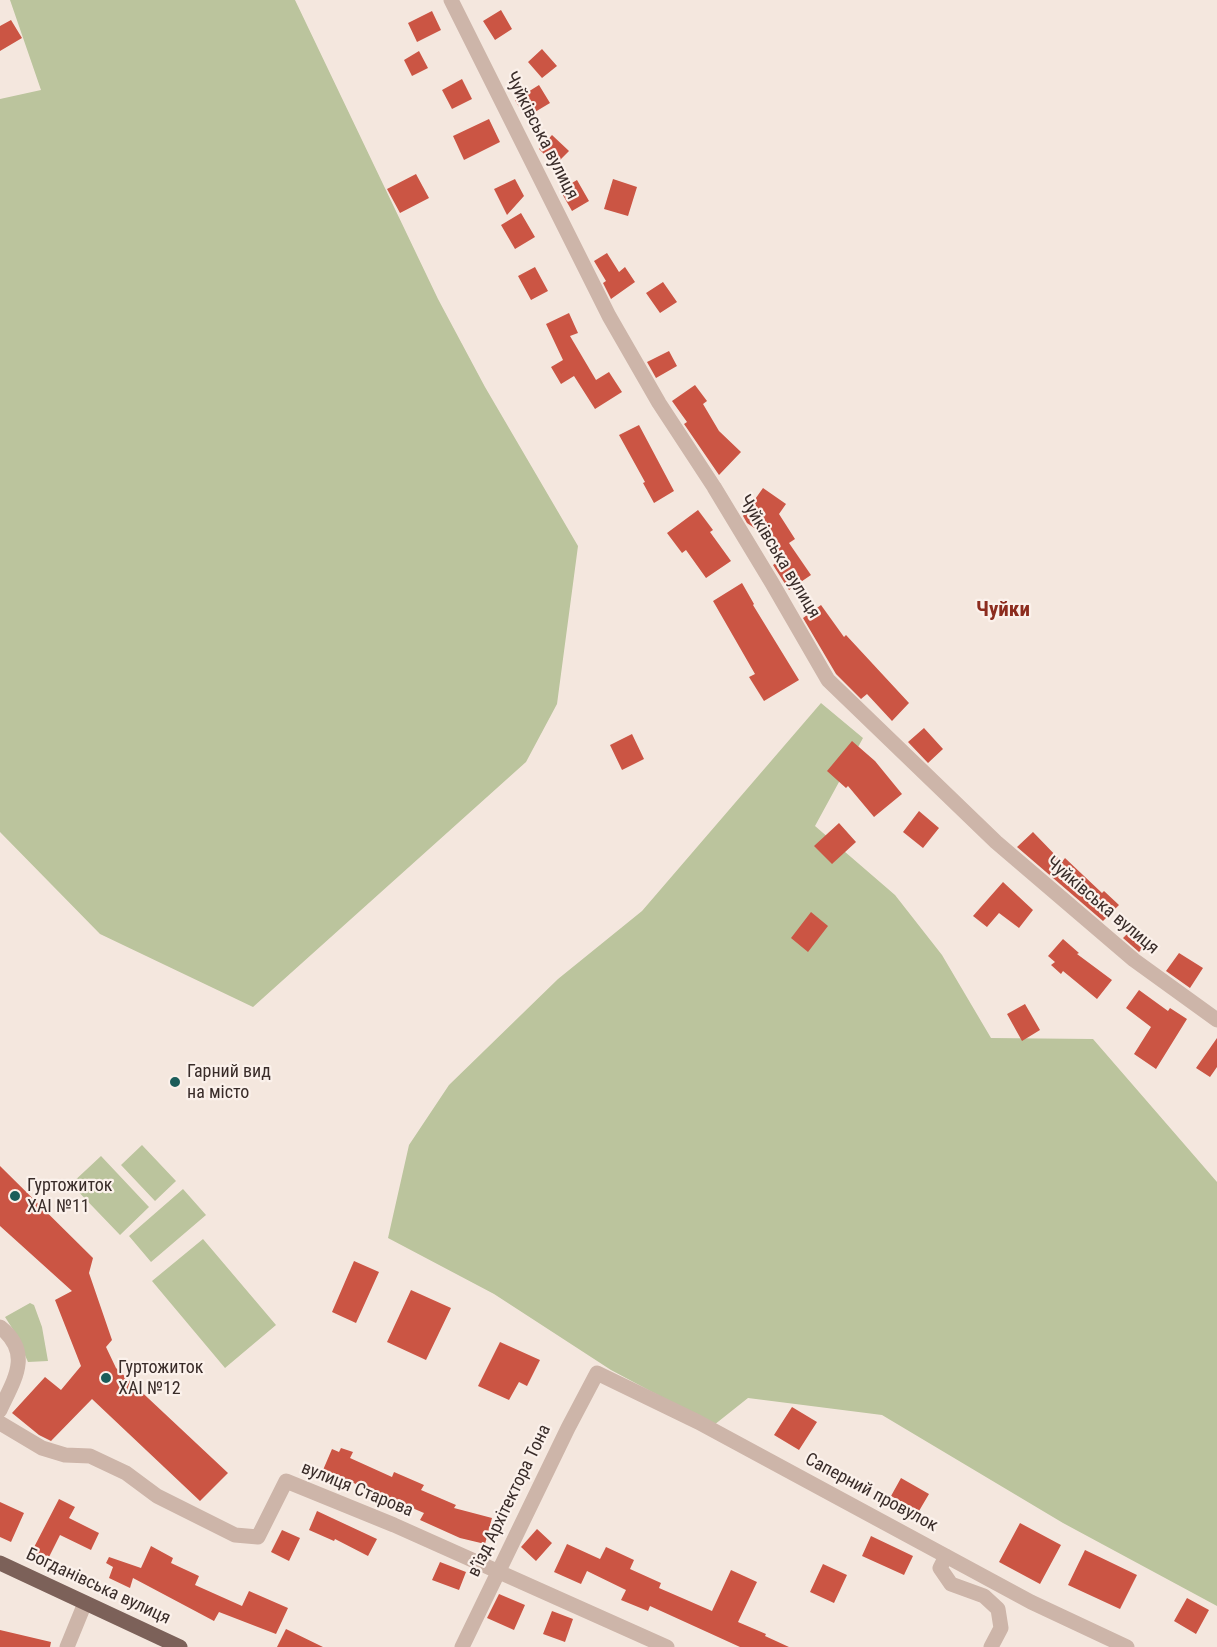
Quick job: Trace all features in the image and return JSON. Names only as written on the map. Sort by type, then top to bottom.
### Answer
[{"type":"main road","name":"Богданівська вулиця","points":[[0,1563],[180,1647]]},
{"type":"street","name":"Чуйківська вулиця","points":[[451,0],[609,316],[659,403],[714,487],[772,583],[828,680],[996,842],[1134,960],[1217,1020]]},
{"type":"street","points":[[0,1327],[12,1339],[18,1351],[19,1364],[16,1376],[0,1410]]},
{"type":"street","name":"Саперний провулок","points":[[597,1373],[698,1422],[1031,1602],[1127,1647]]},
{"type":"street","name":"в’їзд Архітектора Тона","points":[[462,1647],[597,1373]]},
{"type":"street","name":"вулиця Старова","points":[[0,1423],[42,1448],[65,1455],[90,1456],[126,1473],[158,1496],[235,1535],[258,1537],[286,1481],[394,1525],[667,1647]]},
{"type":"street","points":[[946,1556],[940,1568],[951,1584],[984,1596],[998,1609],[1001,1628],[991,1647]]},
{"type":"street","points":[[67,1647],[85,1603]]},
{"type":"green space","points":[[10,0],[295,0],[438,299],[485,387],[578,546],[557,704],[526,762],[253,1007],[100,934],[0,832],[0,99],[41,90]]},
{"type":"green space","points":[[821,703],[863,738],[815,826],[895,895],[942,955],[991,1038],[1093,1039],[1217,1182],[1217,1606],[1063,1523],[882,1415],[748,1398],[714,1425],[611,1370],[494,1294],[388,1238],[409,1145],[449,1085],[558,979],[642,911]]},
{"type":"green space","points":[[142,1145],[176,1181],[155,1201],[121,1165]]},
{"type":"green space","points":[[101,1156],[149,1207],[120,1235],[71,1184]]},
{"type":"green space","points":[[183,1189],[206,1215],[151,1262],[129,1236]]},
{"type":"green space","points":[[203,1239],[276,1325],[225,1368],[152,1281]]},
{"type":"green space","points":[[30,1303],[34,1305],[42,1327],[48,1361],[28,1362],[5,1317]]},
{"type":"building","points":[[501,10],[512,29],[495,40],[483,21]]},
{"type":"building","points":[[432,11],[441,30],[417,42],[408,23]]},
{"type":"building","points":[[11,20],[22,38],[0,51],[0,26]]},
{"type":"building","points":[[542,49],[557,66],[542,78],[528,62]]},
{"type":"building","points":[[419,51],[428,68],[412,76],[404,60]]},
{"type":"building","points":[[462,79],[472,99],[452,109],[442,90]]},
{"type":"building","points":[[539,85],[550,103],[525,118],[515,100]]},
{"type":"building","points":[[489,119],[500,142],[464,160],[453,136]]},
{"type":"building","points":[[552,135],[569,151],[555,165],[539,149]]},
{"type":"building","points":[[416,174],[429,198],[400,213],[387,189]]},
{"type":"building","points":[[515,179],[524,196],[507,215],[494,189]]},
{"type":"building","points":[[613,179],[637,187],[628,216],[604,209]]},
{"type":"building","points":[[577,180],[589,201],[572,211],[560,190]]},
{"type":"building","points":[[521,213],[535,237],[515,249],[501,225]]},
{"type":"building","points":[[607,253],[619,272],[625,267],[635,282],[611,299],[603,283],[606,281],[594,261]]},
{"type":"building","points":[[535,267],[548,291],[531,300],[518,276]]},
{"type":"building","points":[[663,282],[677,302],[660,313],[646,293]]},
{"type":"building","points":[[569,313],[578,333],[570,336],[596,380],[609,372],[622,392],[595,409],[574,376],[561,384],[551,367],[563,360],[546,324]]},
{"type":"building","points":[[669,351],[677,366],[656,378],[647,362]]},
{"type":"building","points":[[695,385],[707,401],[703,404],[719,431],[741,452],[719,475],[684,424],[687,422],[672,401]]},
{"type":"building","points":[[639,425],[674,491],[654,503],[619,435]]},
{"type":"building","points":[[763,488],[786,504],[779,514],[795,539],[789,543],[811,575],[789,590],[773,565],[780,560],[763,534],[747,523],[743,516]]},
{"type":"building","points":[[698,510],[713,530],[710,532],[731,561],[706,578],[686,550],[682,553],[667,533]]},
{"type":"building","points":[[742,583],[799,680],[764,701],[749,677],[755,674],[713,601]]},
{"type":"building","points":[[821,605],[844,637],[846,635],[909,703],[892,721],[867,694],[861,699],[836,674],[803,618]]},
{"type":"building","points":[[924,728],[943,749],[928,763],[908,742]]},
{"type":"building","points":[[632,734],[644,759],[622,770],[610,745]]},
{"type":"building","points":[[852,741],[875,761],[902,794],[874,817],[848,786],[846,788],[827,771]]},
{"type":"building","points":[[919,811],[939,828],[923,848],[903,832]]},
{"type":"building","points":[[839,823],[856,842],[832,864],[814,846]]},
{"type":"building","points":[[1033,832],[1062,862],[1065,858],[1102,893],[1104,891],[1119,905],[1103,921],[1017,847]]},
{"type":"building","points":[[1003,882],[1033,910],[1019,928],[999,913],[987,927],[973,916]]},
{"type":"building","points":[[811,912],[828,926],[808,952],[791,938]]},
{"type":"building","points":[[1134,927],[1149,942],[1139,952],[1123,938]]},
{"type":"building","points":[[1063,939],[1079,953],[1077,954],[1112,980],[1097,999],[1063,971],[1061,974],[1051,965],[1055,962],[1048,956]]},
{"type":"building","points":[[1179,953],[1203,968],[1190,988],[1166,971]]},
{"type":"building","points":[[1139,990],[1168,1011],[1170,1008],[1187,1019],[1156,1069],[1134,1054],[1151,1027],[1126,1008]]},
{"type":"building","points":[[1025,1004],[1040,1030],[1022,1041],[1007,1014]]},
{"type":"building","points":[[1217,1038],[1217,1067],[1210,1077],[1196,1068]]},
{"type":"building","name":"Гуртожиток ХАІ №12","points":[[0,1166],[93,1258],[89,1273],[112,1340],[106,1347],[116,1368],[228,1473],[200,1501],[92,1399],[51,1441],[39,1435],[12,1413],[45,1377],[61,1390],[81,1366],[55,1300],[72,1291],[0,1226]]},
{"type":"building","points":[[354,1261],[379,1272],[356,1323],[332,1312]]},
{"type":"building","points":[[411,1290],[451,1308],[426,1360],[387,1342]]},
{"type":"building","points":[[500,1342],[540,1360],[527,1386],[519,1382],[509,1400],[478,1386]]},
{"type":"building","points":[[792,1407],[817,1422],[799,1450],[774,1435]]},
{"type":"building","points":[[341,1448],[353,1452],[350,1458],[392,1477],[394,1472],[424,1485],[421,1490],[456,1505],[454,1508],[492,1518],[485,1544],[460,1538],[420,1520],[424,1513],[323,1470],[332,1449],[339,1452]]},
{"type":"building","points":[[901,1478],[929,1494],[919,1511],[891,1496]]},
{"type":"building","points":[[59,1499],[75,1507],[69,1518],[99,1533],[91,1550],[60,1535],[47,1561],[31,1553]]},
{"type":"building","points":[[0,1502],[24,1513],[11,1542],[0,1537]]},
{"type":"building","points":[[317,1511],[377,1539],[368,1556],[335,1539],[334,1541],[309,1530]]},
{"type":"building","points":[[1020,1523],[1061,1545],[1040,1584],[999,1562]]},
{"type":"building","points":[[537,1529],[552,1543],[536,1561],[521,1547]]},
{"type":"building","points":[[282,1530],[300,1538],[289,1561],[271,1552]]},
{"type":"building","points":[[871,1536],[913,1556],[904,1575],[862,1556]]},
{"type":"building","points":[[567,1544],[600,1559],[606,1547],[634,1560],[630,1569],[661,1583],[659,1588],[712,1611],[731,1570],[757,1582],[738,1622],[789,1647],[740,1647],[650,1606],[648,1611],[621,1600],[626,1590],[587,1571],[581,1584],[554,1572]]},
{"type":"building","points":[[151,1546],[173,1558],[171,1563],[199,1576],[195,1585],[242,1606],[249,1591],[288,1608],[276,1634],[219,1612],[214,1621],[133,1578],[130,1588],[109,1578],[113,1567],[106,1563],[109,1557],[141,1568]]},
{"type":"building","points":[[1085,1550],[1137,1575],[1120,1609],[1068,1585]]},
{"type":"building","points":[[440,1562],[466,1572],[459,1590],[432,1580]]},
{"type":"building","points":[[823,1564],[847,1575],[834,1603],[810,1592]]},
{"type":"building","points":[[499,1594],[525,1605],[514,1630],[487,1618]]},
{"type":"building","points":[[1187,1598],[1209,1610],[1196,1634],[1174,1621]]},
{"type":"building","points":[[552,1611],[573,1619],[565,1642],[543,1634]]},
{"type":"building","points":[[286,1629],[323,1647],[277,1647]]},
{"type":"building","points":[[0,1630],[51,1642],[50,1647],[0,1647]]},
{"type":"place","name":"Гарний вид на місто","points":[[175,1082]]},
{"type":"place","name":"Гуртожиток ХАІ №11","points":[[15,1196]]},
{"type":"place","name":"Гуртожиток ХАІ №12","points":[[106,1378]]},
{"type":"district","name":"Чуйки","points":[[1003,611]]}]
